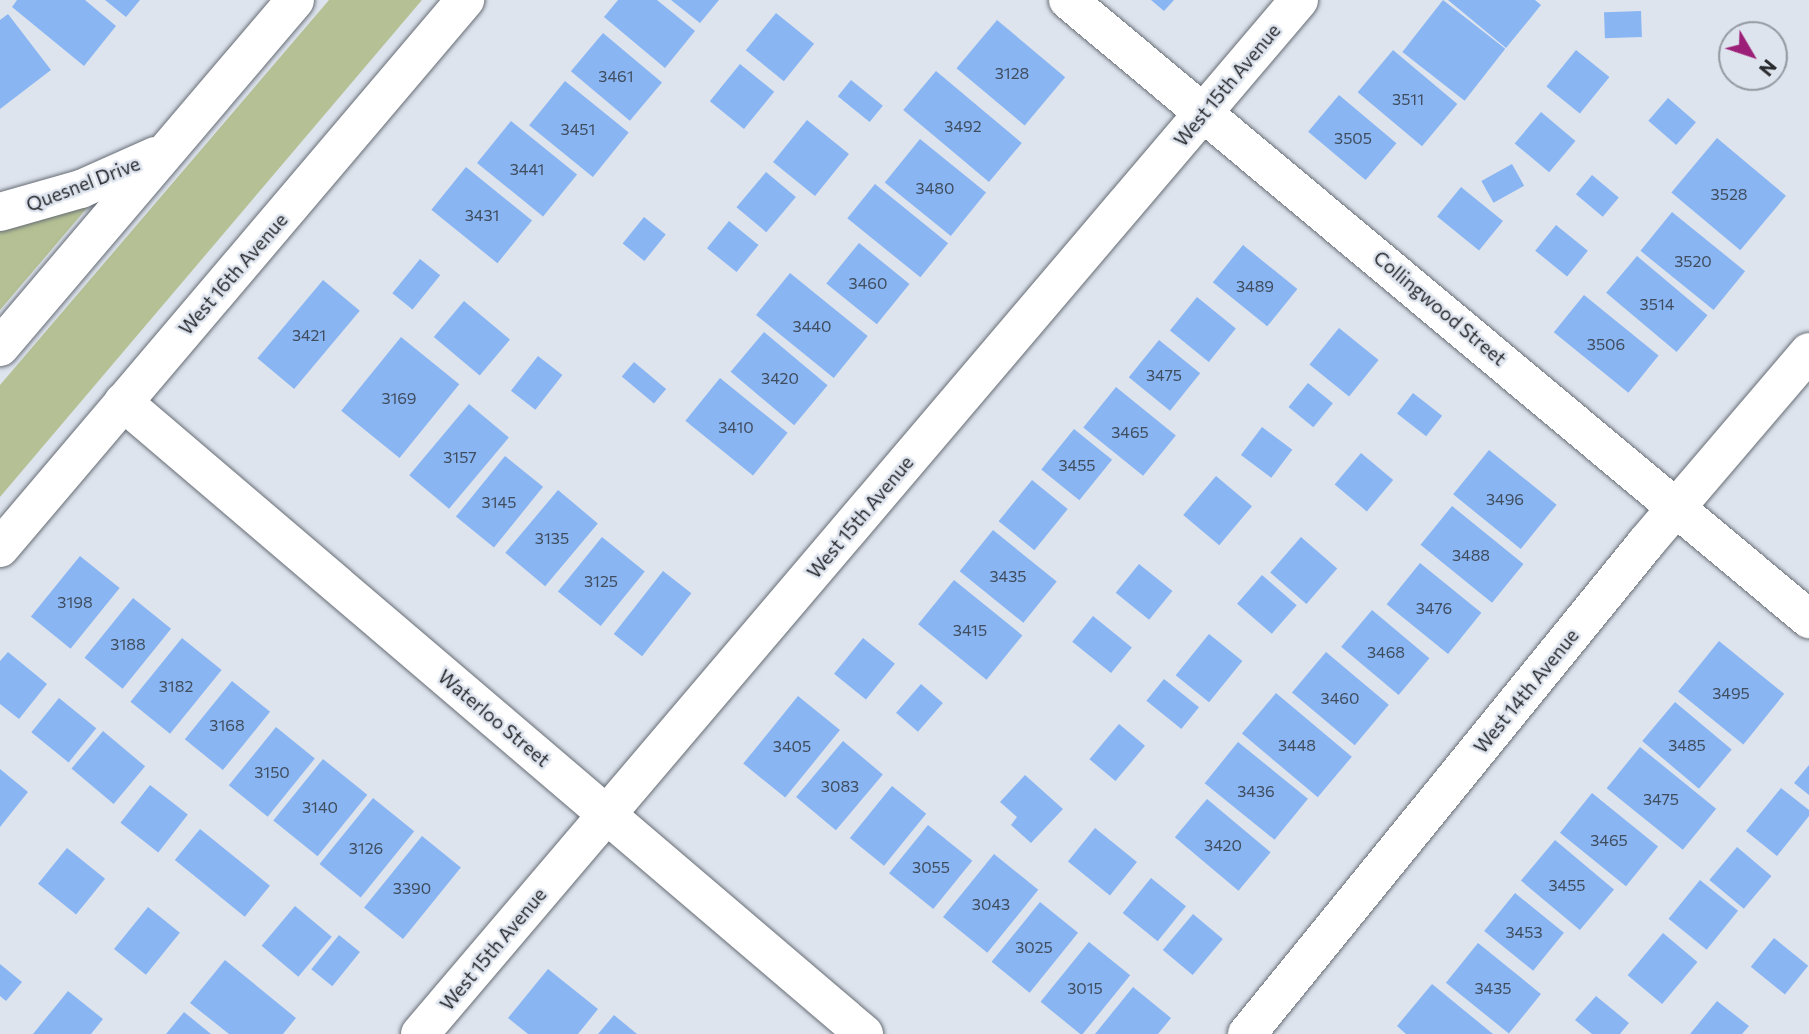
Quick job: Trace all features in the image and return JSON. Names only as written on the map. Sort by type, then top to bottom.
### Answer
[{"type":"street","points":[[0,347],[295,0]]},
{"type":"street","name":"West 16th Avenue","points":[[0,548],[465,0]]},
{"type":"street","name":"Collingwood Street","points":[[1068,0],[1809,619]]},
{"type":"street","name":"West 15th Avenue","points":[[420,1034],[1299,0]]},
{"type":"street","name":"Quesnel Drive","points":[[0,212],[81,189],[164,152]]},
{"type":"street","name":"West 14th Avenue","points":[[1247,1034],[1677,507],[1809,352]]},
{"type":"street","name":"Waterloo Street","points":[[123,402],[864,1034]]},
{"type":"green space","points":[[329,0],[422,0],[0,497],[0,385]]},
{"type":"green space","points":[[82,204],[87,208],[0,310],[0,229]]},
{"type":"building","points":[[17,0],[85,0],[116,26],[84,66],[12,7]]},
{"type":"building","points":[[105,0],[140,0],[126,17]]},
{"type":"building","points":[[618,0],[657,0],[695,31],[665,68],[604,17]]},
{"type":"building","points":[[671,0],[719,0],[700,23]]},
{"type":"building","points":[[1151,0],[1174,0],[1164,11]]},
{"type":"building","points":[[1443,0],[1505,49],[1465,101],[1402,52]]},
{"type":"building","points":[[1448,0],[1535,0],[1541,5],[1506,48]]},
{"type":"building","points":[[1641,11],[1642,37],[1605,38],[1604,12]]},
{"type":"building","points":[[776,13],[814,44],[784,81],[746,50]]},
{"type":"building","points":[[8,14],[51,70],[0,109],[0,20]]},
{"type":"building","points":[[997,20],[1065,77],[1025,125],[957,68]]},
{"type":"building","points":[[603,33],[662,82],[630,121],[571,71]]},
{"type":"building","points":[[1393,50],[1457,104],[1422,146],[1358,92]]},
{"type":"building","points":[[1576,50],[1609,77],[1580,114],[1546,87]]},
{"type":"building","points":[[740,64],[774,92],[744,129],[710,101]]},
{"type":"building","points":[[936,71],[1022,143],[989,182],[903,110]]},
{"type":"building","points":[[851,80],[883,106],[870,122],[838,96]]},
{"type":"building","points":[[565,81],[629,133],[593,177],[529,125]]},
{"type":"building","points":[[1339,95],[1396,143],[1366,180],[1308,132]]},
{"type":"building","points":[[1668,98],[1696,122],[1676,145],[1648,121]]},
{"type":"building","points":[[1541,112],[1575,141],[1549,172],[1515,143]]},
{"type":"building","points":[[807,120],[849,154],[815,196],[773,162]]},
{"type":"building","points":[[511,121],[577,174],[543,216],[477,163]]},
{"type":"building","points":[[1717,138],[1786,196],[1740,250],[1671,192]]},
{"type":"building","points":[[920,139],[986,192],[951,236],[885,183]]},
{"type":"building","points":[[1512,164],[1524,186],[1494,203],[1481,181]]},
{"type":"building","points":[[466,167],[532,220],[497,263],[431,210]]},
{"type":"building","points":[[766,172],[796,197],[766,232],[736,207]]},
{"type":"building","points":[[1592,175],[1619,197],[1603,217],[1576,194]]},
{"type":"building","points":[[875,184],[948,243],[920,277],[847,218]]},
{"type":"building","points":[[1461,187],[1503,221],[1479,251],[1437,217]]},
{"type":"building","points":[[1672,212],[1745,271],[1714,310],[1641,251]]},
{"type":"building","points":[[644,217],[666,235],[644,261],[623,243]]},
{"type":"building","points":[[729,221],[759,245],[737,272],[707,248]]},
{"type":"building","points":[[1556,225],[1588,251],[1567,276],[1535,251]]},
{"type":"building","points":[[859,243],[910,284],[877,324],[826,283]]},
{"type":"building","points":[[1243,245],[1297,289],[1267,326],[1213,282]]},
{"type":"building","points":[[1637,256],[1707,315],[1677,352],[1606,293]]},
{"type":"building","points":[[420,259],[440,275],[413,310],[392,293]]},
{"type":"building","points":[[790,273],[868,336],[834,378],[756,315]]},
{"type":"building","points":[[323,280],[360,311],[294,389],[257,358]]},
{"type":"building","points":[[1584,295],[1659,355],[1628,393],[1554,332]]},
{"type":"building","points":[[1197,297],[1236,328],[1209,362],[1170,330]]},
{"type":"building","points":[[464,301],[510,340],[480,376],[434,337]]},
{"type":"building","points":[[1339,328],[1379,360],[1349,397],[1309,365]]},
{"type":"building","points":[[764,332],[828,385],[794,425],[731,372]]},
{"type":"building","points":[[401,337],[459,384],[400,458],[341,411]]},
{"type":"building","points":[[1159,340],[1200,373],[1170,411],[1129,377]]},
{"type":"building","points":[[538,356],[562,375],[535,410],[511,391]]},
{"type":"building","points":[[634,362],[666,389],[654,404],[622,377]]},
{"type":"building","points":[[720,378],[788,433],[753,475],[685,421]]},
{"type":"building","points":[[1308,383],[1333,403],[1313,427],[1288,407]]},
{"type":"building","points":[[1116,387],[1176,435],[1143,476],[1083,427]]},
{"type":"building","points":[[1413,393],[1442,416],[1426,436],[1397,413]]},
{"type":"building","points":[[469,404],[509,437],[449,509],[409,475]]},
{"type":"building","points":[[1262,427],[1292,450],[1271,478],[1241,455]]},
{"type":"building","points":[[1074,429],[1112,460],[1079,500],[1041,469]]},
{"type":"building","points":[[1489,450],[1557,505],[1521,549],[1453,494]]},
{"type":"building","points":[[1361,453],[1393,480],[1367,511],[1335,484]]},
{"type":"building","points":[[505,456],[543,487],[494,547],[456,517]]},
{"type":"building","points":[[1216,476],[1252,506],[1219,545],[1183,515]]},
{"type":"building","points":[[1032,480],[1068,509],[1034,550],[999,521]]},
{"type":"building","points":[[558,490],[598,523],[545,586],[505,553]]},
{"type":"building","points":[[1452,506],[1523,564],[1492,603],[1421,545]]},
{"type":"building","points":[[993,530],[1057,582],[1023,623],[960,571]]},
{"type":"building","points":[[602,537],[645,572],[601,626],[558,591]]},
{"type":"building","points":[[1301,537],[1337,568],[1306,604],[1270,572]]},
{"type":"building","points":[[80,556],[120,588],[71,649],[31,617]]},
{"type":"building","points":[[1420,563],[1481,613],[1448,654],[1387,604]]},
{"type":"building","points":[[1139,564],[1172,591],[1149,620],[1116,593]]},
{"type":"building","points":[[663,571],[691,593],[642,656],[614,634]]},
{"type":"building","points":[[1262,575],[1297,605],[1272,634],[1237,604]]},
{"type":"building","points":[[954,580],[1022,635],[987,680],[918,624]]},
{"type":"building","points":[[133,598],[171,629],[123,689],[85,658]]},
{"type":"building","points":[[1372,610],[1429,658],[1399,695],[1341,647]]},
{"type":"building","points":[[1093,616],[1132,647],[1111,673],[1072,642]]},
{"type":"building","points":[[1209,634],[1242,661],[1209,702],[1176,675]]},
{"type":"building","points":[[182,638],[222,670],[170,734],[130,702]]},
{"type":"building","points":[[863,638],[895,664],[866,700],[834,674]]},
{"type":"building","points":[[1719,641],[1784,694],[1743,744],[1678,692]]},
{"type":"building","points":[[8,652],[47,684],[19,719],[0,704],[0,661]]},
{"type":"building","points":[[1326,652],[1389,705],[1355,745],[1292,693]]},
{"type":"building","points":[[1164,679],[1199,707],[1181,729],[1146,701]]},
{"type":"building","points":[[232,681],[270,712],[223,770],[185,739]]},
{"type":"building","points":[[921,684],[943,703],[918,732],[896,713]]},
{"type":"building","points":[[1276,693],[1352,757],[1318,797],[1242,734]]},
{"type":"building","points":[[798,696],[840,730],[785,798],[743,764]]},
{"type":"building","points":[[59,698],[96,728],[69,762],[31,732]]},
{"type":"building","points":[[1675,702],[1732,750],[1699,789],[1642,741]]},
{"type":"building","points":[[1119,724],[1145,746],[1115,781],[1089,759]]},
{"type":"building","points":[[276,727],[315,758],[268,817],[229,785]]},
{"type":"building","points":[[103,731],[145,766],[114,804],[72,769]]},
{"type":"building","points":[[843,741],[883,774],[836,830],[796,797]]},
{"type":"building","points":[[1238,742],[1308,799],[1275,840],[1205,783]]},
{"type":"building","points":[[1640,747],[1716,809],[1683,850],[1607,788]]},
{"type":"building","points":[[323,759],[367,795],[318,856],[273,820]]},
{"type":"building","points":[[1809,765],[1809,795],[1794,783]]},
{"type":"building","points":[[0,769],[28,792],[0,827]]},
{"type":"building","points":[[1025,775],[1063,809],[1031,843],[1011,825],[1017,817],[1000,802]]},
{"type":"building","points":[[150,785],[188,815],[158,852],[120,823]]},
{"type":"building","points":[[892,786],[926,814],[884,866],[850,838]]},
{"type":"building","points":[[1781,788],[1809,810],[1809,816],[1777,856],[1746,831]]},
{"type":"building","points":[[1592,793],[1658,846],[1626,886],[1560,833]]},
{"type":"building","points":[[373,798],[414,831],[361,897],[320,864]]},
{"type":"building","points":[[1207,799],[1271,852],[1238,891],[1175,837]]},
{"type":"building","points":[[928,825],[972,861],[933,909],[889,873]]},
{"type":"building","points":[[1095,828],[1137,862],[1110,895],[1068,861]]},
{"type":"building","points":[[200,829],[270,886],[245,917],[175,860]]},
{"type":"building","points":[[422,836],[461,867],[403,939],[364,907]]},
{"type":"building","points":[[1555,840],[1614,889],[1580,930],[1521,881]]},
{"type":"building","points":[[1737,847],[1771,876],[1744,909],[1709,880]]},
{"type":"building","points":[[67,848],[105,879],[76,915],[38,884]]},
{"type":"building","points":[[994,854],[1038,890],[987,953],[943,917]]},
{"type":"building","points":[[1151,878],[1186,906],[1158,941],[1123,913]]},
{"type":"building","points":[[1700,880],[1738,911],[1707,950],[1669,919]]},
{"type":"building","points":[[1515,893],[1564,933],[1533,971],[1484,931]]},
{"type":"building","points":[[1040,902],[1078,933],[1030,993],[992,962]]},
{"type":"building","points":[[295,906],[332,937],[298,977],[262,946]]},
{"type":"building","points":[[148,907],[180,933],[146,975],[114,949]]},
{"type":"building","points":[[1193,914],[1223,939],[1193,975],[1163,950]]},
{"type":"building","points":[[1663,933],[1697,962],[1662,1004],[1628,975]]},
{"type":"building","points":[[339,935],[360,952],[332,986],[311,969]]},
{"type":"building","points":[[1774,938],[1808,966],[1785,994],[1751,967]]},
{"type":"building","points":[[1089,942],[1130,975],[1083,1034],[1041,1002]]},
{"type":"building","points":[[1478,943],[1541,994],[1509,1034],[1446,983]]},
{"type":"building","points":[[225,960],[296,1018],[283,1034],[229,1034],[190,1003]]},
{"type":"building","points":[[0,964],[22,982],[6,1001],[0,996]]},
{"type":"building","points":[[548,969],[598,1009],[578,1034],[528,1034],[508,1018]]},
{"type":"building","points":[[1432,984],[1493,1034],[1406,1034],[1397,1026]]},
{"type":"building","points":[[1133,987],[1171,1018],[1158,1034],[1095,1034]]},
{"type":"building","points":[[68,991],[103,1019],[91,1034],[33,1034]]},
{"type":"building","points":[[1596,996],[1629,1023],[1620,1034],[1592,1034],[1575,1020]]},
{"type":"building","points":[[1717,1001],[1749,1026],[1742,1034],[1690,1034]]},
{"type":"building","points":[[184,1012],[211,1034],[166,1034]]},
{"type":"building","points":[[614,1015],[637,1034],[598,1034]]}]
